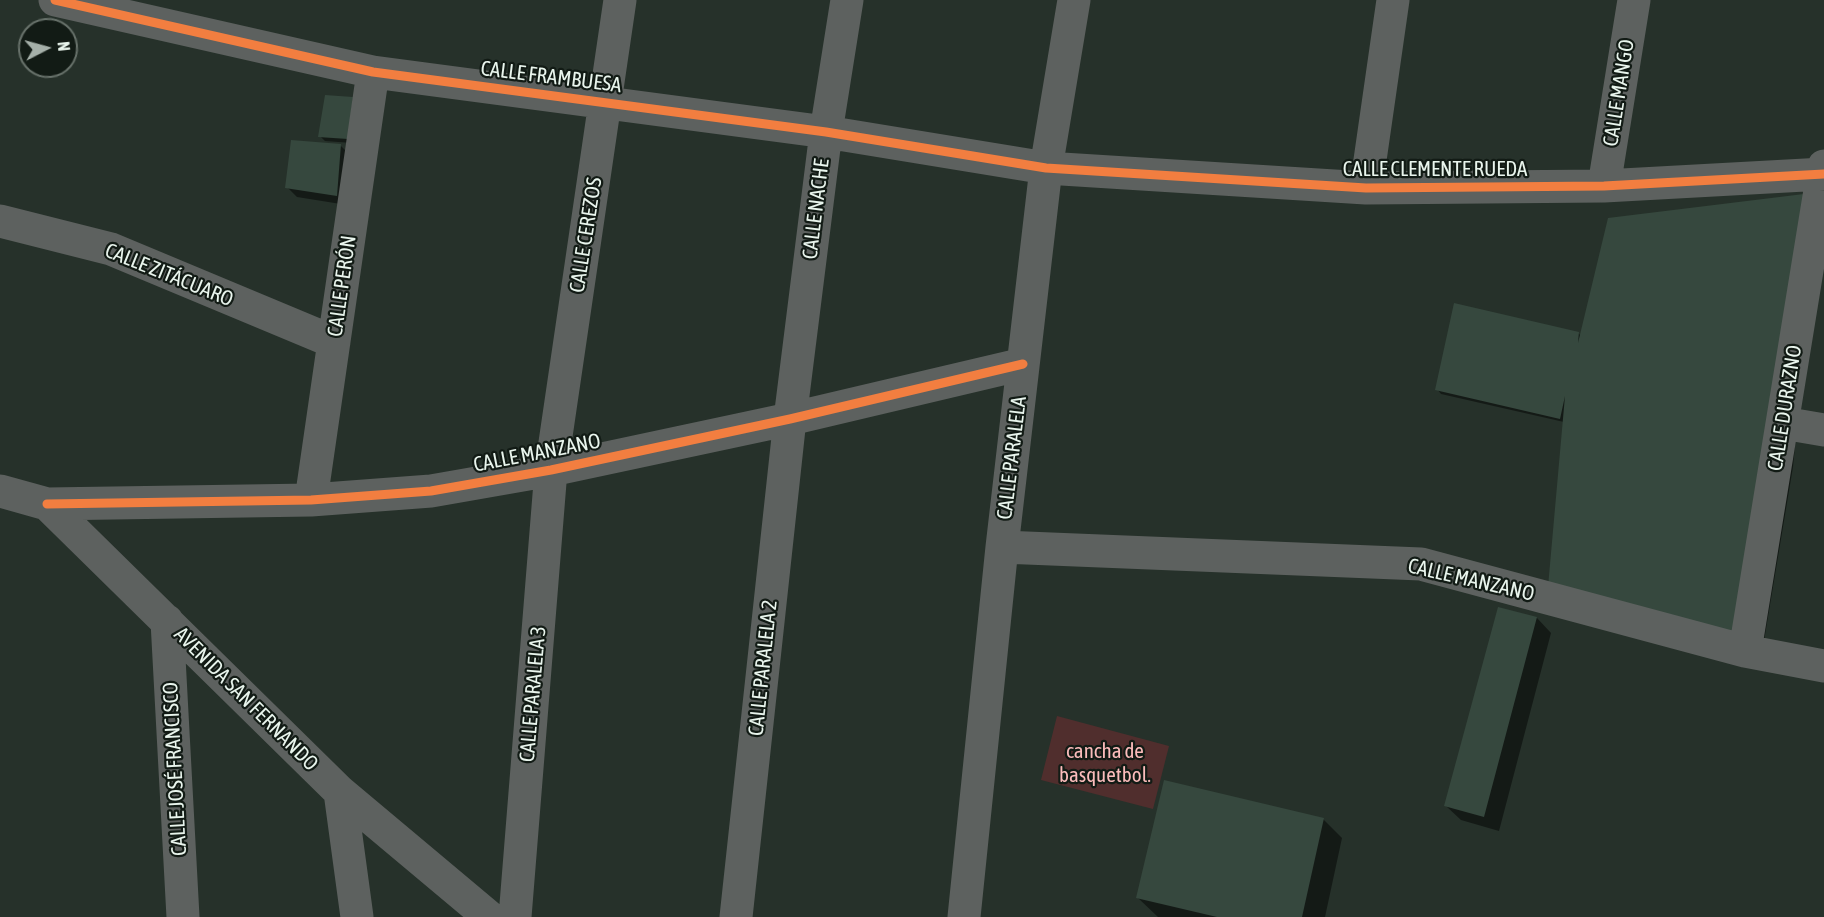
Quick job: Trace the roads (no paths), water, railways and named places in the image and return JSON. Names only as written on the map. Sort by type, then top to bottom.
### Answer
[{"type":"street","name":"CALLE FRAMBUESA","points":[[55,0],[373,72],[826,132],[1046,168]]},
{"type":"street","name":"CALLE CEREZOS","points":[[551,470],[620,0]]},
{"type":"street","name":"CALLE NACHE","points":[[790,419],[826,132],[847,0]]},
{"type":"street","name":"CALLE PARALELA","points":[[964,917],[1002,547],[1046,168],[1074,0]]},
{"type":"street","points":[[1366,188],[1393,0]]},
{"type":"street","name":"CALLE MANGO","points":[[1604,186],[1634,0]]},
{"type":"street","name":"CALLE PERÓN","points":[[311,500],[373,72]]},
{"type":"street","name":"CALLE CLEMENTE RUEDA","points":[[1046,168],[1366,188],[1604,186],[1824,171]]},
{"type":"street","name":"CALLE DURAZNO","points":[[1745,651],[1824,171]]},
{"type":"street","name":"CALLE ZITÁCUARO","points":[[0,221],[111,249],[334,342]]},
{"type":"street","name":"CALLE MANZANO","points":[[47,504],[311,500],[431,491],[551,470],[790,419],[1023,364]]},
{"type":"street","name":"CALLE PARALELA 2","points":[[736,917],[790,419]]},
{"type":"street","points":[[1783,423],[1824,430]]},
{"type":"street","name":"CALLE PARALELA 3","points":[[515,917],[551,470]]},
{"type":"street","name":"AVENIDA SAN FERNANDO","points":[[0,491],[47,504],[340,792],[489,917]]},
{"type":"street","name":"CALLE MANZANO","points":[[1002,547],[1421,564],[1745,651],[1824,666]]},
{"type":"street","name":"CALLE JOSÉ FRANCISCO","points":[[168,621],[183,917]]},
{"type":"street","points":[[340,792],[357,917]]},
{"type":"park label","name":"cancha de basquetbol.","points":[[1105,763]]}]
